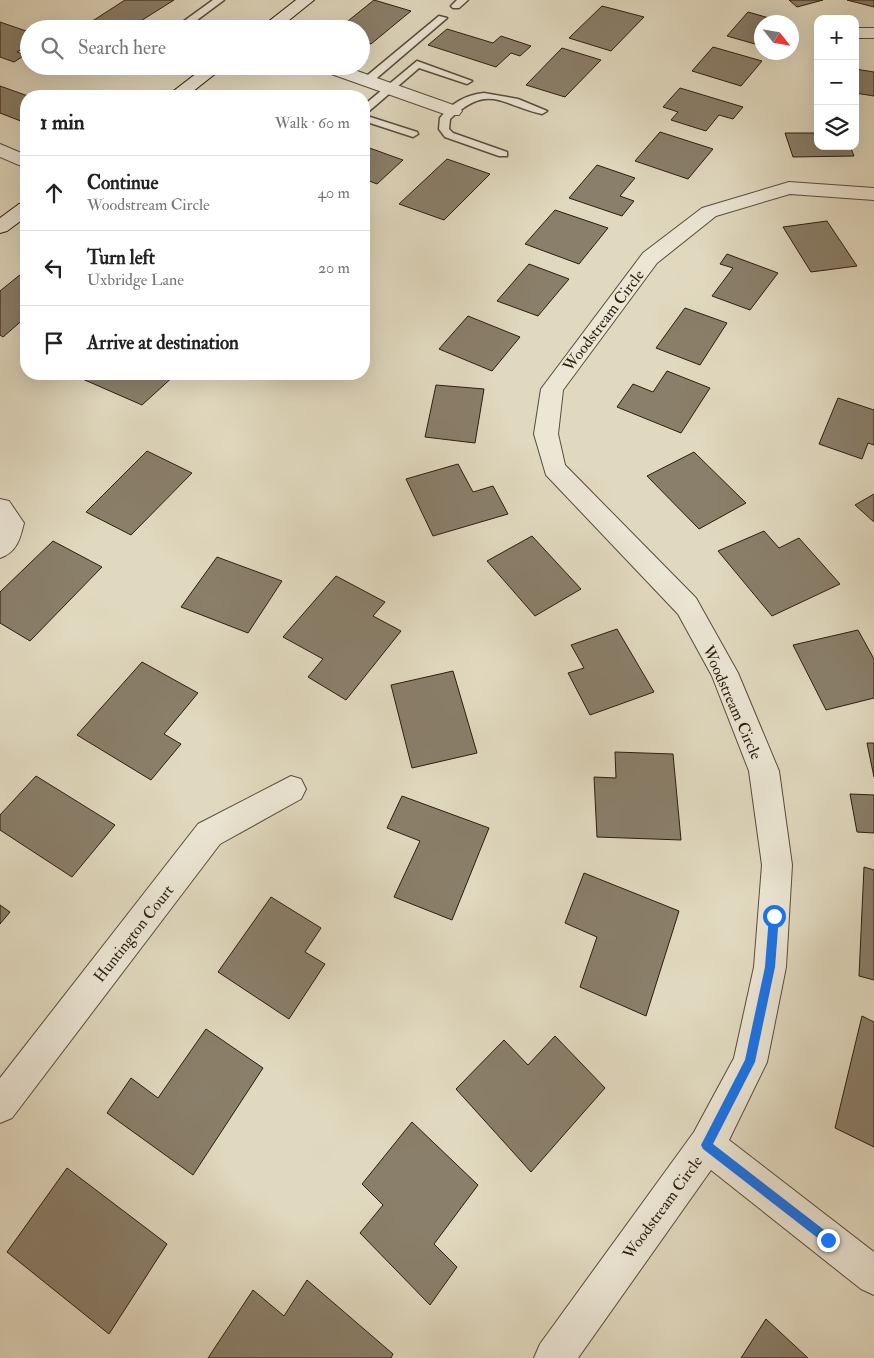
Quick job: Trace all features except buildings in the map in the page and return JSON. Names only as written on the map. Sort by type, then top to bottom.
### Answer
[{"type":"street","points":[[279,20],[306,0]]},
{"type":"street","points":[[859,33],[874,33]]},
{"type":"street","points":[[184,90],[205,75]]},
{"type":"street","points":[[351,75],[453,111]]},
{"type":"street","points":[[0,150],[20,159]]},
{"type":"street","name":"Woodstream Circle","points":[[554,1358],[707,1145],[750,1062],[770,967],[778,865],[764,771],[724,673],[687,606],[554,468],[546,434],[552,389],[650,258],[709,212],[790,188],[874,194]]},
{"type":"street","points":[[0,227],[20,212]]},
{"type":"street","points":[[0,508],[12,523],[7,541],[0,548]]},
{"type":"street","name":"Huntington Court","points":[[0,1106],[209,834],[291,789]]},
{"type":"street","points":[[707,1145],[874,1276]]},
{"type":"lane","points":[[191,20],[219,0]]},
{"type":"lane","points":[[367,81],[442,18]]},
{"type":"lane","points":[[370,104],[417,64],[467,81]]},
{"type":"lane","points":[[503,154],[449,135],[444,129],[443,123],[464,100],[476,95],[488,95],[542,111]]},
{"type":"lane","points":[[370,120],[413,134]]},
{"type":"route","points":[[774,916],[770,967],[750,1062],[707,1145],[828,1240]]}]
